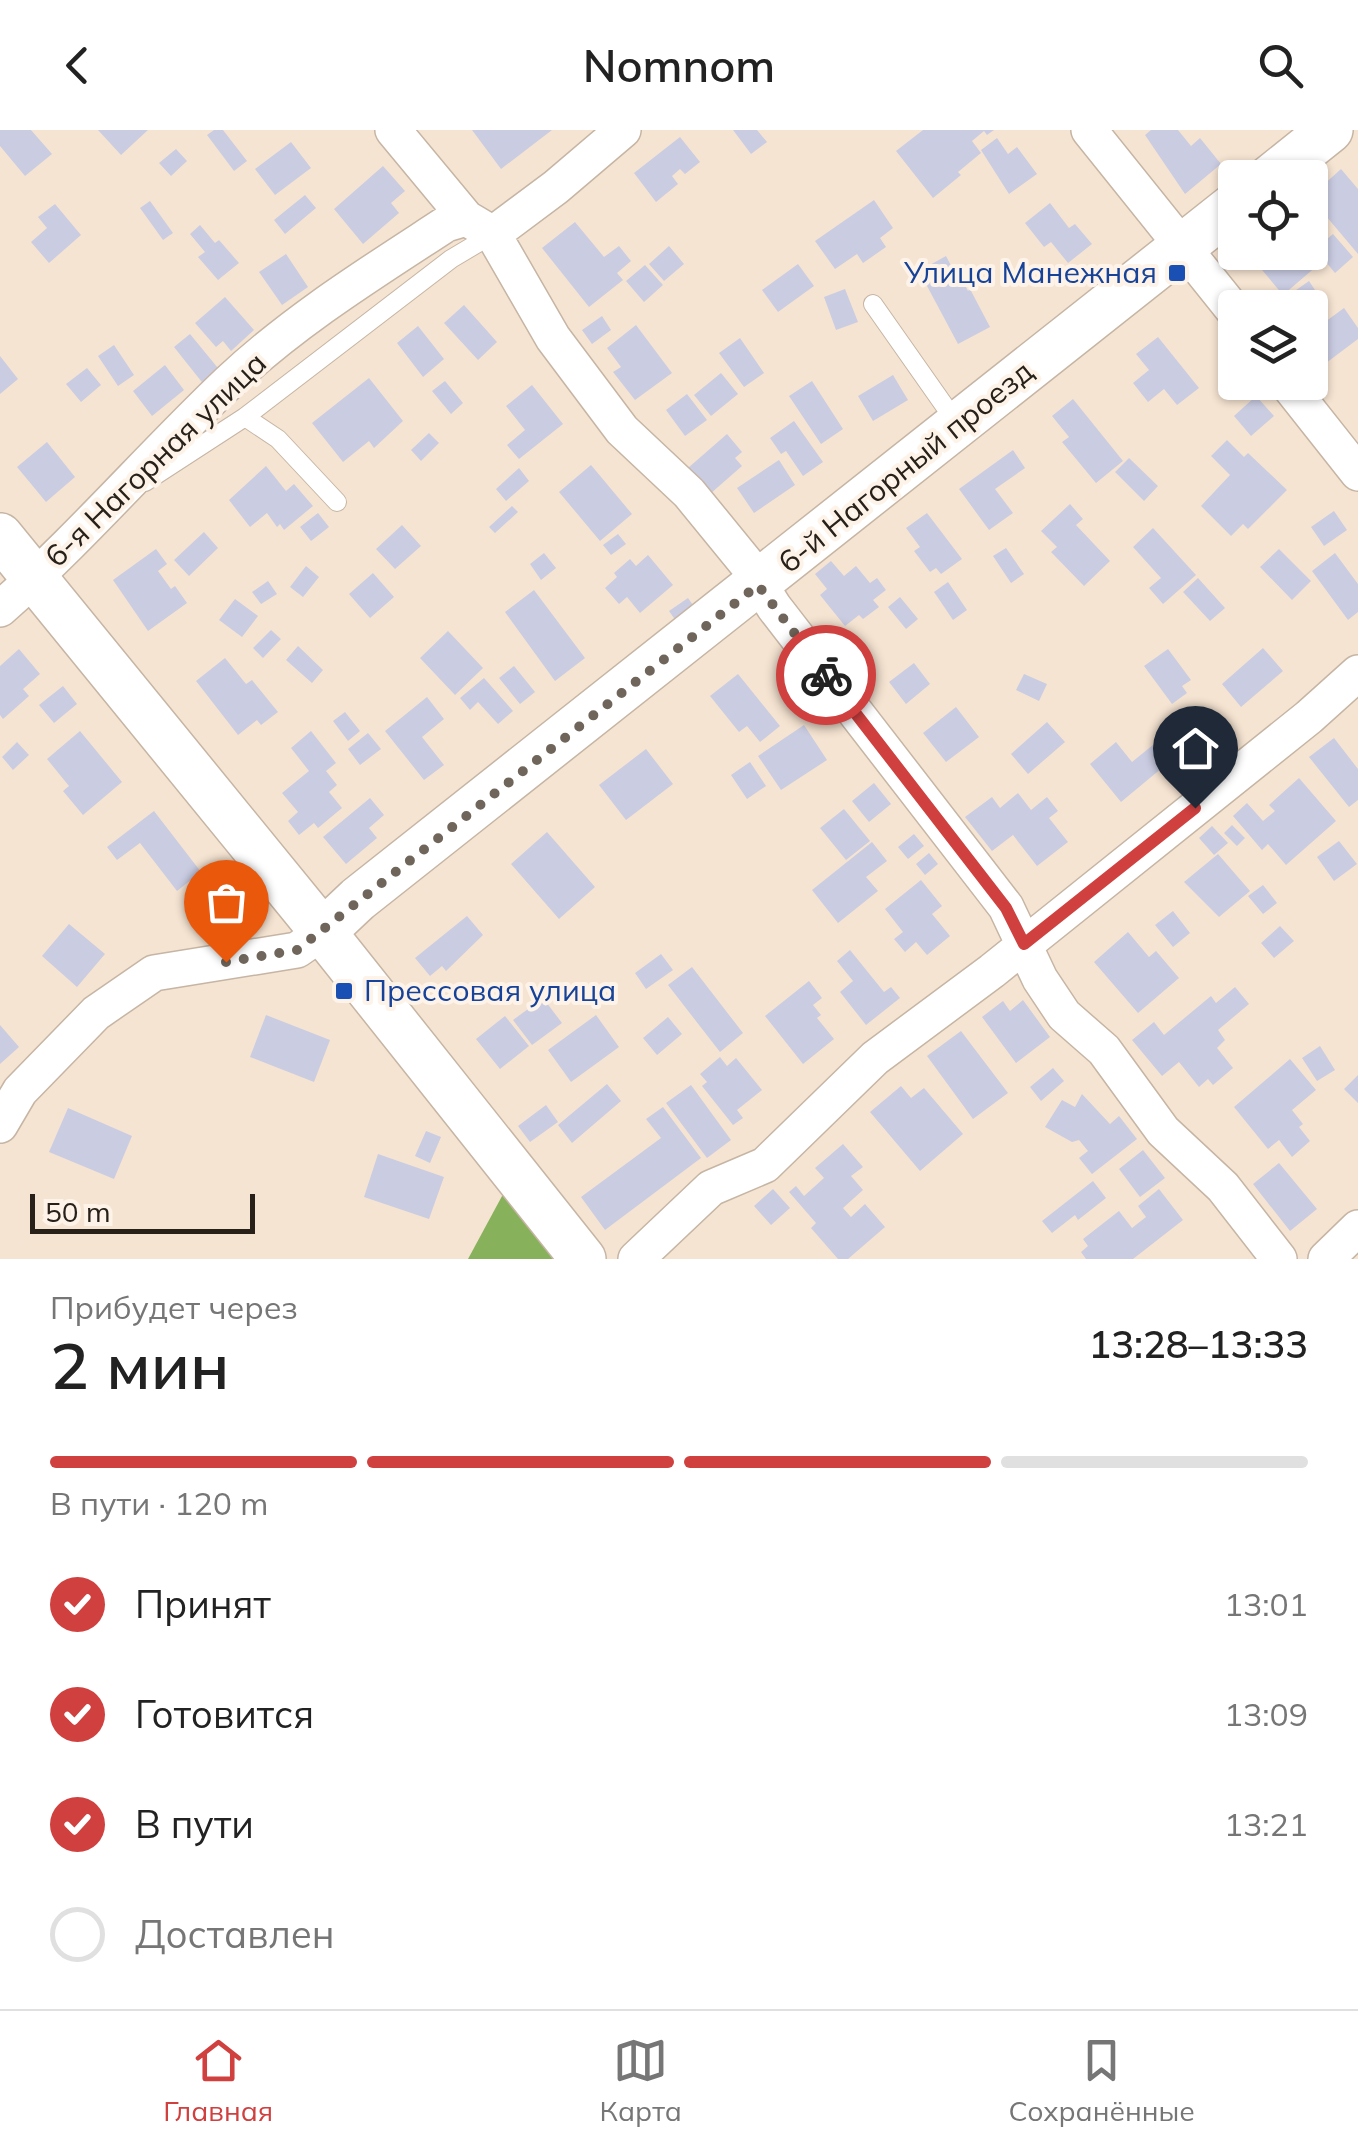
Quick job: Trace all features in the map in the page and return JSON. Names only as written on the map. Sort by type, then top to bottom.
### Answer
[{"type":"street","points":[[393,130],[480,226],[554,338],[622,430],[688,493],[746,564],[758,585],[1006,908],[1040,978],[1064,1015],[1104,1050],[1163,1131],[1223,1187],[1280,1259]]},
{"type":"street","name":"6-я Нагорная улица","points":[[0,610],[231,380],[339,292],[446,224],[480,226],[556,188],[623,130]]},
{"type":"street","points":[[1089,130],[1218,290]]},
{"type":"street","points":[[1292,160],[1330,130]]},
{"type":"street","name":"6-й Нагорный проезд","points":[[0,1124],[20,1091],[96,1013],[154,973],[297,950],[322,932],[1218,218]]},
{"type":"street","points":[[1300,400],[1358,473]]},
{"type":"street","points":[[0,536],[583,1259]]},
{"type":"street","points":[[636,1259],[711,1188],[765,1164],[875,1058],[1309,717],[1358,673]]},
{"type":"street","points":[[1326,1259],[1358,1228]]},
{"type":"lane","points":[[129,483],[148,482],[245,417],[451,259],[480,226]]},
{"type":"lane","points":[[873,304],[958,425]]},
{"type":"lane","points":[[245,417],[278,439],[337,502]]},
{"type":"green space","points":[[508,1185],[564,1259],[468,1259]]},
{"type":"building","points":[[0,130],[31,130],[52,154],[25,176],[0,146]]},
{"type":"building","points":[[98,130],[148,130],[121,155]]},
{"type":"building","points":[[223,130],[247,161],[234,171],[207,135]]},
{"type":"building","points":[[472,130],[552,130],[501,169]]},
{"type":"building","points":[[733,130],[757,130],[767,142],[751,154]]},
{"type":"building","points":[[923,130],[994,130],[987,135],[984,131],[972,141],[981,153],[933,198],[896,151]]},
{"type":"building","points":[[1151,130],[1178,130],[1191,146],[1200,138],[1218,160],[1218,166],[1185,194],[1145,135]]},
{"type":"building","points":[[680,137],[700,162],[685,174],[680,169],[672,176],[678,184],[656,202],[634,173]]},
{"type":"building","points":[[997,138],[1008,154],[1017,147],[1037,174],[1009,194],[981,150]]},
{"type":"building","points":[[291,142],[311,168],[275,195],[255,169]]},
{"type":"building","points":[[176,149],[187,161],[171,176],[159,163]]},
{"type":"building","points":[[383,166],[405,191],[391,203],[399,213],[363,244],[334,209]]},
{"type":"building","points":[[1341,169],[1358,189],[1358,254],[1328,218],[1328,181]]},
{"type":"building","points":[[305,195],[316,208],[285,234],[274,220]]},
{"type":"building","points":[[874,200],[893,228],[880,238],[886,247],[863,263],[857,254],[835,269],[815,241]]},
{"type":"building","points":[[150,201],[173,233],[163,240],[140,208]]},
{"type":"building","points":[[1050,203],[1069,228],[1075,224],[1092,244],[1068,263],[1051,242],[1044,247],[1025,223]]},
{"type":"building","points":[[55,204],[81,235],[49,263],[31,242],[47,228],[38,217]]},
{"type":"building","points":[[575,222],[604,257],[619,246],[631,261],[617,273],[623,280],[589,307],[542,248]]},
{"type":"building","points":[[200,225],[239,263],[218,280],[198,257],[205,252],[190,234]]},
{"type":"building","points":[[1333,234],[1353,257],[1335,273],[1328,265],[1328,238]]},
{"type":"building","points":[[669,246],[684,264],[664,281],[649,264]]},
{"type":"building","points":[[286,254],[308,287],[282,305],[259,272]]},
{"type":"building","points":[[946,256],[956,275],[959,273],[970,289],[990,327],[958,344],[919,271]]},
{"type":"building","points":[[798,264],[814,286],[778,312],[762,290]]},
{"type":"building","points":[[645,265],[663,285],[644,302],[626,281]]},
{"type":"building","points":[[1262,270],[1312,270],[1289,290],[1279,290]]},
{"type":"building","points":[[1309,281],[1315,290],[1296,290]]},
{"type":"building","points":[[845,289],[858,322],[836,330],[824,297]]},
{"type":"building","points":[[225,297],[254,330],[231,351],[223,341],[216,347],[195,323]]},
{"type":"building","points":[[464,305],[497,342],[478,360],[444,323]]},
{"type":"building","points":[[1344,308],[1358,328],[1358,339],[1328,362],[1328,320]]},
{"type":"building","points":[[602,316],[611,330],[592,344],[582,330]]},
{"type":"building","points":[[636,325],[672,373],[635,400],[613,372],[621,367],[607,348]]},
{"type":"building","points":[[418,326],[444,359],[423,377],[397,343]]},
{"type":"building","points":[[190,334],[222,373],[205,386],[174,347]]},
{"type":"building","points":[[1158,337],[1199,388],[1177,405],[1164,389],[1148,402],[1133,383],[1149,370],[1136,354]]},
{"type":"building","points":[[740,338],[764,373],[744,387],[719,353]]},
{"type":"building","points":[[114,345],[134,375],[118,386],[98,356]]},
{"type":"building","points":[[0,356],[18,379],[0,394]]},
{"type":"building","points":[[165,365],[184,390],[152,416],[133,391]]},
{"type":"building","points":[[87,368],[101,385],[81,402],[66,384]]},
{"type":"building","points":[[721,373],[738,394],[711,416],[694,395]]},
{"type":"building","points":[[893,375],[908,400],[873,421],[858,396]]},
{"type":"building","points":[[369,378],[403,421],[374,448],[369,441],[343,462],[312,423]]},
{"type":"building","points":[[445,381],[463,403],[451,414],[432,391]]},
{"type":"building","points":[[812,381],[843,429],[821,444],[789,396]]},
{"type":"building","points":[[532,385],[563,424],[519,459],[507,445],[525,430],[506,406]]},
{"type":"building","points":[[687,394],[707,420],[685,436],[666,410]]},
{"type":"building","points":[[1073,399],[1123,461],[1096,483],[1062,442],[1069,437],[1052,416]]},
{"type":"building","points":[[1252,400],[1260,400],[1274,416],[1251,436],[1234,416]]},
{"type":"building","points":[[794,421],[823,462],[803,476],[786,451],[781,454],[770,438]]},
{"type":"building","points":[[429,433],[439,443],[421,461],[411,450]]},
{"type":"building","points":[[727,434],[742,452],[735,458],[742,466],[710,494],[688,468]]},
{"type":"building","points":[[1227,440],[1244,457],[1248,453],[1287,490],[1248,529],[1243,524],[1231,536],[1201,506],[1230,475],[1211,456]]},
{"type":"building","points":[[47,442],[75,477],[46,502],[17,467]]},
{"type":"building","points":[[1013,450],[1025,468],[995,489],[1013,513],[989,530],[959,489]]},
{"type":"building","points":[[1129,458],[1158,486],[1144,501],[1115,472]]},
{"type":"building","points":[[779,460],[795,485],[754,513],[737,488]]},
{"type":"building","points":[[591,465],[632,514],[600,541],[559,492]]},
{"type":"building","points":[[266,466],[286,491],[294,484],[313,506],[284,530],[267,513],[250,527],[229,500]]},
{"type":"building","points":[[519,468],[529,481],[506,501],[496,489]]},
{"type":"building","points":[[1070,504],[1083,519],[1076,525],[1110,561],[1084,586],[1051,552],[1057,547],[1041,531]]},
{"type":"building","points":[[512,506],[518,512],[495,533],[489,527]]},
{"type":"building","points":[[1334,511],[1347,530],[1324,546],[1311,527]]},
{"type":"building","points":[[318,513],[329,527],[311,541],[300,527]]},
{"type":"building","points":[[927,513],[962,559],[941,574],[936,568],[930,572],[914,551],[920,547],[906,528]]},
{"type":"building","points":[[402,525],[421,546],[395,569],[376,549]]},
{"type":"building","points":[[1153,528],[1196,575],[1163,604],[1149,588],[1161,578],[1133,547]]},
{"type":"building","points":[[204,532],[218,548],[189,576],[174,560]]},
{"type":"building","points":[[618,534],[626,544],[611,555],[603,545]]},
{"type":"building","points":[[1006,548],[1024,574],[1011,583],[993,556]]},
{"type":"building","points":[[156,549],[167,564],[158,571],[187,603],[148,631],[113,580]]},
{"type":"building","points":[[1279,549],[1311,581],[1292,600],[1260,567]]},
{"type":"building","points":[[544,553],[556,568],[541,580],[530,564]]},
{"type":"building","points":[[1335,553],[1358,584],[1358,612],[1348,620],[1312,571]]},
{"type":"building","points":[[648,555],[673,585],[640,613],[627,597],[619,604],[605,588],[630,559],[636,566]]},
{"type":"building","points":[[831,561],[844,576],[856,566],[870,583],[877,578],[886,590],[873,600],[879,607],[845,626],[820,595],[827,589],[815,574]]},
{"type":"building","points":[[306,566],[319,577],[303,597],[290,587]]},
{"type":"building","points":[[373,573],[394,597],[370,618],[349,594]]},
{"type":"building","points":[[1198,578],[1225,608],[1210,621],[1183,592]]},
{"type":"building","points":[[268,581],[277,594],[261,604],[252,592]]},
{"type":"building","points":[[948,582],[967,610],[953,620],[934,592]]},
{"type":"building","points":[[534,590],[585,658],[555,681],[505,612]]},
{"type":"building","points":[[900,597],[918,619],[906,629],[888,607]]},
{"type":"building","points":[[688,598],[695,608],[676,621],[669,611]]},
{"type":"building","points":[[235,599],[258,616],[242,637],[219,620]]},
{"type":"building","points":[[271,630],[281,639],[263,658],[253,648]]},
{"type":"building","points":[[448,631],[483,668],[455,695],[420,658]]},
{"type":"building","points":[[858,644],[871,661],[855,674],[842,657]]},
{"type":"building","points":[[298,646],[323,670],[312,683],[286,660]]},
{"type":"building","points":[[1263,648],[1283,671],[1241,707],[1222,684]]},
{"type":"building","points":[[19,649],[40,674],[23,689],[29,696],[3,719],[0,666]]},
{"type":"building","points":[[1168,649],[1191,680],[1182,686],[1187,693],[1172,704],[1144,666]]},
{"type":"building","points":[[225,658],[246,684],[252,680],[278,712],[261,725],[257,720],[238,735],[196,681]]},
{"type":"building","points":[[914,663],[930,684],[906,704],[889,682]]},
{"type":"building","points":[[514,666],[535,692],[520,704],[499,678]]},
{"type":"building","points":[[738,674],[780,726],[760,742],[747,726],[739,732],[710,696]]},
{"type":"building","points":[[1024,674],[1047,684],[1039,701],[1016,690]]},
{"type":"building","points":[[484,678],[513,711],[498,724],[478,702],[470,710],[460,698]]},
{"type":"building","points":[[63,686],[77,704],[54,723],[39,705]]},
{"type":"building","points":[[427,697],[444,719],[422,737],[444,765],[424,780],[385,731]]},
{"type":"building","points":[[956,707],[979,737],[946,762],[923,733]]},
{"type":"building","points":[[345,712],[360,731],[348,741],[333,721]]},
{"type":"building","points":[[1047,722],[1065,742],[1028,774],[1011,754]]},
{"type":"building","points":[[804,725],[827,760],[781,790],[758,756]]},
{"type":"building","points":[[80,731],[122,782],[83,815],[63,791],[69,786],[47,759]]},
{"type":"building","points":[[311,731],[336,763],[326,771],[337,785],[329,792],[342,808],[318,828],[314,823],[299,835],[288,821],[298,812],[282,793],[309,771],[291,748]]},
{"type":"building","points":[[368,733],[381,749],[360,765],[348,749]]},
{"type":"building","points":[[1334,738],[1358,769],[1358,800],[1349,807],[1309,757]]},
{"type":"building","points":[[1159,740],[1174,758],[1121,802],[1090,764],[1116,742],[1132,762]]},
{"type":"building","points":[[17,742],[29,755],[13,770],[2,757]]},
{"type":"building","points":[[646,749],[673,784],[626,820],[599,785]]},
{"type":"building","points":[[750,762],[766,786],[747,799],[731,775]]},
{"type":"building","points":[[1299,778],[1336,821],[1286,865],[1268,844],[1262,850],[1233,816],[1247,803],[1263,821],[1275,811],[1269,805]]},
{"type":"building","points":[[874,783],[891,804],[869,822],[852,801]]},
{"type":"building","points":[[1018,793],[1031,810],[1047,797],[1058,811],[1049,818],[1068,842],[1037,866],[1013,835],[992,851],[965,817],[992,797],[1000,808]]},
{"type":"building","points":[[370,798],[384,815],[369,828],[377,838],[346,864],[323,837]]},
{"type":"building","points":[[844,809],[870,841],[846,860],[820,828]]},
{"type":"building","points":[[154,811],[201,872],[177,891],[140,843],[117,860],[107,847]]},
{"type":"building","points":[[1232,825],[1245,838],[1237,846],[1224,833]]},
{"type":"building","points":[[1212,826],[1228,843],[1214,855],[1199,838]]},
{"type":"building","points":[[547,832],[595,887],[559,919],[511,864]]},
{"type":"building","points":[[914,834],[924,846],[908,859],[898,847]]},
{"type":"building","points":[[1339,841],[1357,864],[1334,881],[1317,857]]},
{"type":"building","points":[[872,842],[887,861],[866,877],[878,891],[838,923],[812,890]]},
{"type":"building","points":[[929,853],[938,864],[925,875],[916,864]]},
{"type":"building","points":[[1218,854],[1250,891],[1219,917],[1184,882]]},
{"type":"building","points":[[921,880],[942,906],[932,914],[950,936],[927,955],[916,942],[905,952],[894,939],[903,932],[885,909]]},
{"type":"building","points":[[1263,885],[1277,903],[1263,914],[1248,896]]},
{"type":"building","points":[[1173,911],[1190,933],[1173,947],[1155,925]]},
{"type":"building","points":[[467,916],[483,935],[446,971],[442,966],[430,976],[415,958]]},
{"type":"building","points":[[69,924],[105,954],[77,987],[42,956]]},
{"type":"building","points":[[1280,926],[1294,941],[1274,958],[1261,943]]},
{"type":"building","points":[[1128,932],[1149,957],[1156,951],[1179,978],[1138,1013],[1094,962]]},
{"type":"building","points":[[850,950],[884,992],[891,987],[900,998],[866,1025],[840,992],[853,981],[837,961]]},
{"type":"building","points":[[661,954],[673,970],[646,989],[635,973]]},
{"type":"building","points":[[692,967],[743,1033],[720,1052],[668,985]]},
{"type":"building","points":[[809,981],[822,998],[813,1005],[821,1015],[817,1018],[834,1039],[803,1064],[765,1016]]},
{"type":"building","points":[[1235,987],[1249,1004],[1218,1030],[1225,1040],[1217,1048],[1233,1068],[1213,1085],[1208,1079],[1199,1087],[1179,1062],[1162,1076],[1132,1040],[1154,1022],[1164,1035],[1211,996],[1216,1003]]},
{"type":"building","points":[[543,998],[562,1023],[532,1045],[513,1020]]},
{"type":"building","points":[[1023,1000],[1050,1037],[1016,1063],[982,1017],[1003,1001],[1010,1011]]},
{"type":"building","points":[[266,1015],[330,1040],[314,1082],[250,1057]]},
{"type":"building","points":[[596,1015],[619,1047],[571,1082],[548,1050]]},
{"type":"building","points":[[505,1016],[529,1046],[500,1069],[476,1039]]},
{"type":"building","points":[[668,1017],[682,1034],[657,1055],[643,1038]]},
{"type":"building","points":[[0,1025],[19,1047],[0,1064]]},
{"type":"building","points":[[961,1031],[1008,1093],[973,1119],[927,1056]]},
{"type":"building","points":[[1320,1046],[1335,1070],[1317,1081],[1302,1058]]},
{"type":"building","points":[[720,1057],[727,1066],[736,1058],[762,1090],[737,1110],[743,1118],[733,1125],[702,1086],[707,1082],[700,1074]]},
{"type":"building","points":[[1290,1059],[1316,1090],[1292,1110],[1310,1141],[1292,1157],[1279,1140],[1268,1149],[1234,1107]]},
{"type":"building","points":[[1053,1068],[1064,1081],[1041,1101],[1030,1087]]},
{"type":"building","points":[[1358,1075],[1358,1103],[1344,1089]]},
{"type":"building","points":[[607,1084],[621,1101],[572,1143],[558,1125]]},
{"type":"building","points":[[691,1085],[731,1140],[707,1158],[666,1103]]},
{"type":"building","points":[[901,1086],[911,1098],[924,1088],[963,1134],[920,1171],[870,1112]]},
{"type":"building","points":[[1082,1094],[1110,1124],[1119,1116],[1137,1139],[1092,1174],[1079,1158],[1088,1151],[1079,1140],[1072,1142],[1045,1127],[1062,1100],[1075,1107]]},
{"type":"building","points":[[546,1105],[558,1122],[530,1142],[518,1126]]},
{"type":"building","points":[[663,1107],[701,1158],[605,1230],[581,1197],[661,1138],[646,1119]]},
{"type":"building","points":[[68,1108],[132,1136],[114,1179],[49,1152]]},
{"type":"building","points":[[426,1131],[441,1137],[430,1163],[415,1156]]},
{"type":"building","points":[[843,1144],[863,1167],[851,1176],[863,1190],[843,1208],[851,1217],[865,1204],[885,1227],[848,1259],[838,1259],[811,1228],[816,1223],[789,1192],[796,1186],[804,1196],[824,1178],[815,1168]]},
{"type":"building","points":[[1143,1150],[1165,1178],[1140,1197],[1119,1169]]},
{"type":"building","points":[[378,1154],[444,1177],[429,1219],[364,1197]]},
{"type":"building","points":[[1279,1163],[1317,1209],[1290,1231],[1253,1184]]},
{"type":"building","points":[[1093,1181],[1106,1198],[1078,1220],[1075,1215],[1052,1233],[1042,1221]]},
{"type":"building","points":[[773,1189],[790,1208],[771,1225],[754,1206]]},
{"type":"building","points":[[1159,1189],[1183,1220],[1133,1259],[1086,1259],[1081,1252],[1088,1246],[1083,1239],[1119,1211],[1132,1228],[1146,1217],[1138,1206]]},
{"type":"way so far","points":[[226,962],[297,950],[758,585],[826,675]]},
{"type":"place","name":"Улица Манежная","points":[[1177,273]]},
{"type":"place","name":"Прессовая улица","points":[[344,991]]},
{"type":"route","points":[[826,675],[1006,908],[1024,944],[1195,808]]}]
